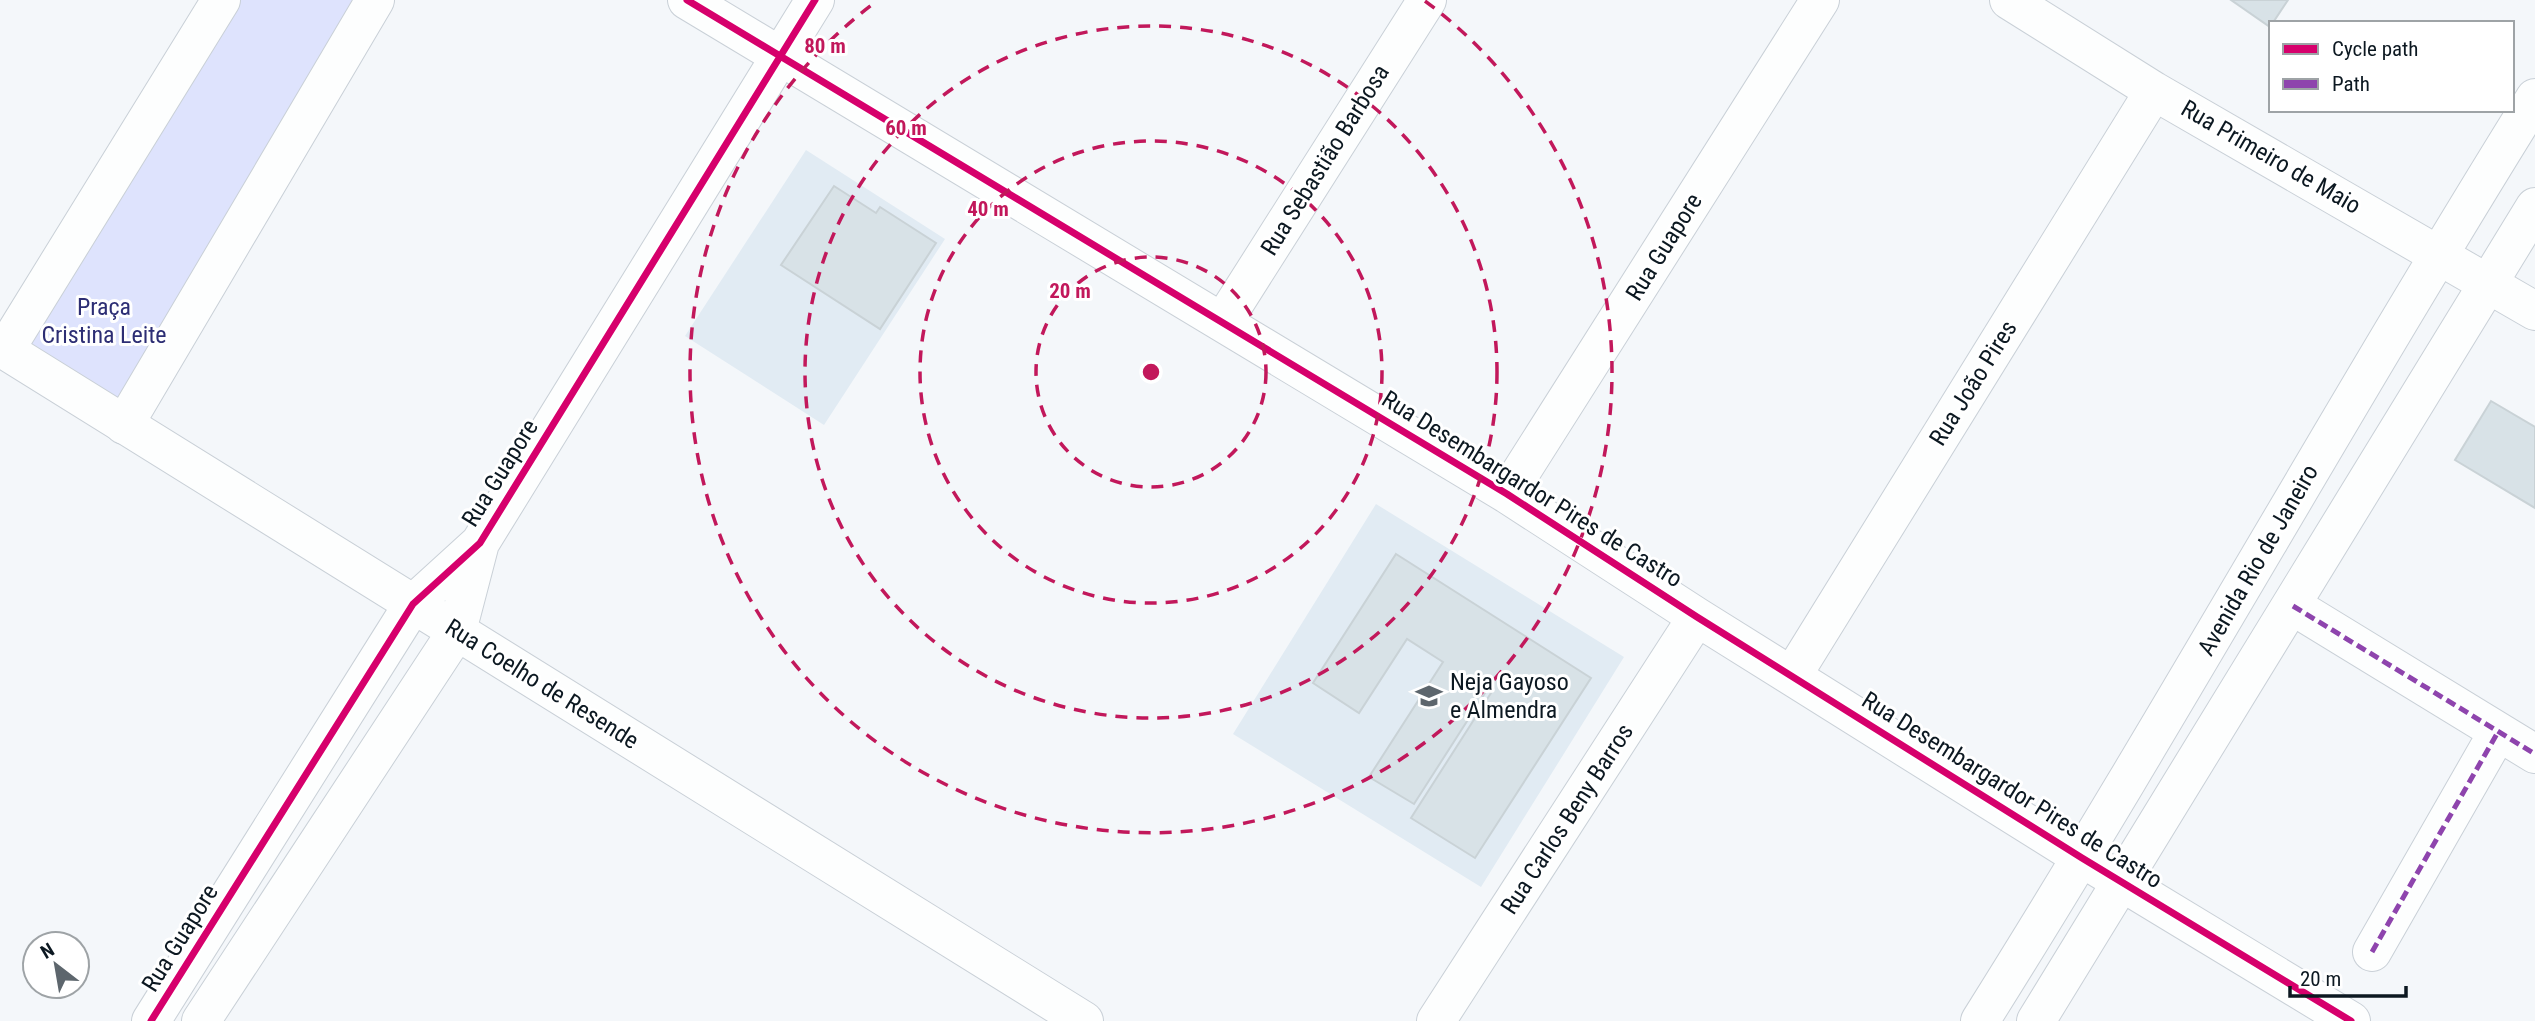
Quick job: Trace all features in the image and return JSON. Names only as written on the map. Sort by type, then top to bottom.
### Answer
[{"type":"street","points":[[2,349],[221,0]]},
{"type":"street","points":[[124,425],[374,0]]},
{"type":"street","name":"Rua Desembargardor Pires de Castro","points":[[687,0],[1224,320],[1507,494],[1697,617],[2082,858],[2351,1021]]},
{"type":"street","name":"Rua Guapore","points":[[151,1021],[413,604],[480,544],[815,0]]},
{"type":"street","name":"Rua Sebastião Barbosa","points":[[1224,320],[1427,0]]},
{"type":"street","name":"Rua Guapore","points":[[1507,494],[1820,0]]},
{"type":"street","name":"Rua Primeiro de Maio","points":[[2009,0],[2154,91],[2535,311]]},
{"type":"street","name":"Rua João Pires","points":[[1792,676],[2154,91]]},
{"type":"street","name":"Avenida Rio de Janeiro","points":[[1980,1021],[2082,858],[2438,254],[2535,98]]},
{"type":"street","name":"Avenida Rio de Janeiro","points":[[2036,1021],[2120,881],[2293,606],[2535,207]]},
{"type":"street","name":"Rua Coelho de Resende","points":[[2,349],[1084,1021]]},
{"type":"street","name":"Rua Guapore","points":[[201,1021],[457,631],[480,544]]},
{"type":"street","points":[[2293,606],[2535,754]]},
{"type":"street","name":"Rua Carlos Beny Barros","points":[[1436,1021],[1697,617]]},
{"type":"street","points":[[2372,952],[2498,732]]},
{"type":"shaded area","points":[[806,150],[945,239],[824,425],[685,336]]},
{"type":"shaded area","name":"Neja Gayoso e Almendra","points":[[1376,504],[1624,657],[1481,887],[1233,734]]},
{"type":"green space","name":"Praça Cristina Leite","points":[[221,0],[375,0],[124,425],[5,350]]},
{"type":"building","points":[[2231,0],[2288,0],[2274,21],[2269,21],[2269,26]]},
{"type":"building","points":[[834,186],[876,213],[880,207],[936,243],[880,329],[781,265]]},
{"type":"building","points":[[2491,401],[2535,427],[2535,508],[2455,460]]},
{"type":"building","points":[[1396,554],[1591,678],[1475,858],[1411,818],[1491,693],[1487,690],[1414,804],[1369,777],[1443,662],[1407,639],[1359,713],[1313,683]]},
{"type":"marked path","points":[[2293,606],[2535,754]]},
{"type":"marked path","points":[[2372,952],[2498,732]]},
{"type":"cycle path","points":[[687,0],[1507,494],[1697,617],[2082,858],[2351,1021]]},
{"type":"cycle path","points":[[151,1021],[413,604],[480,543],[815,0]]},
{"type":"place","name":"Neja Gayoso e Almendra","points":[[1429,696]]}]
